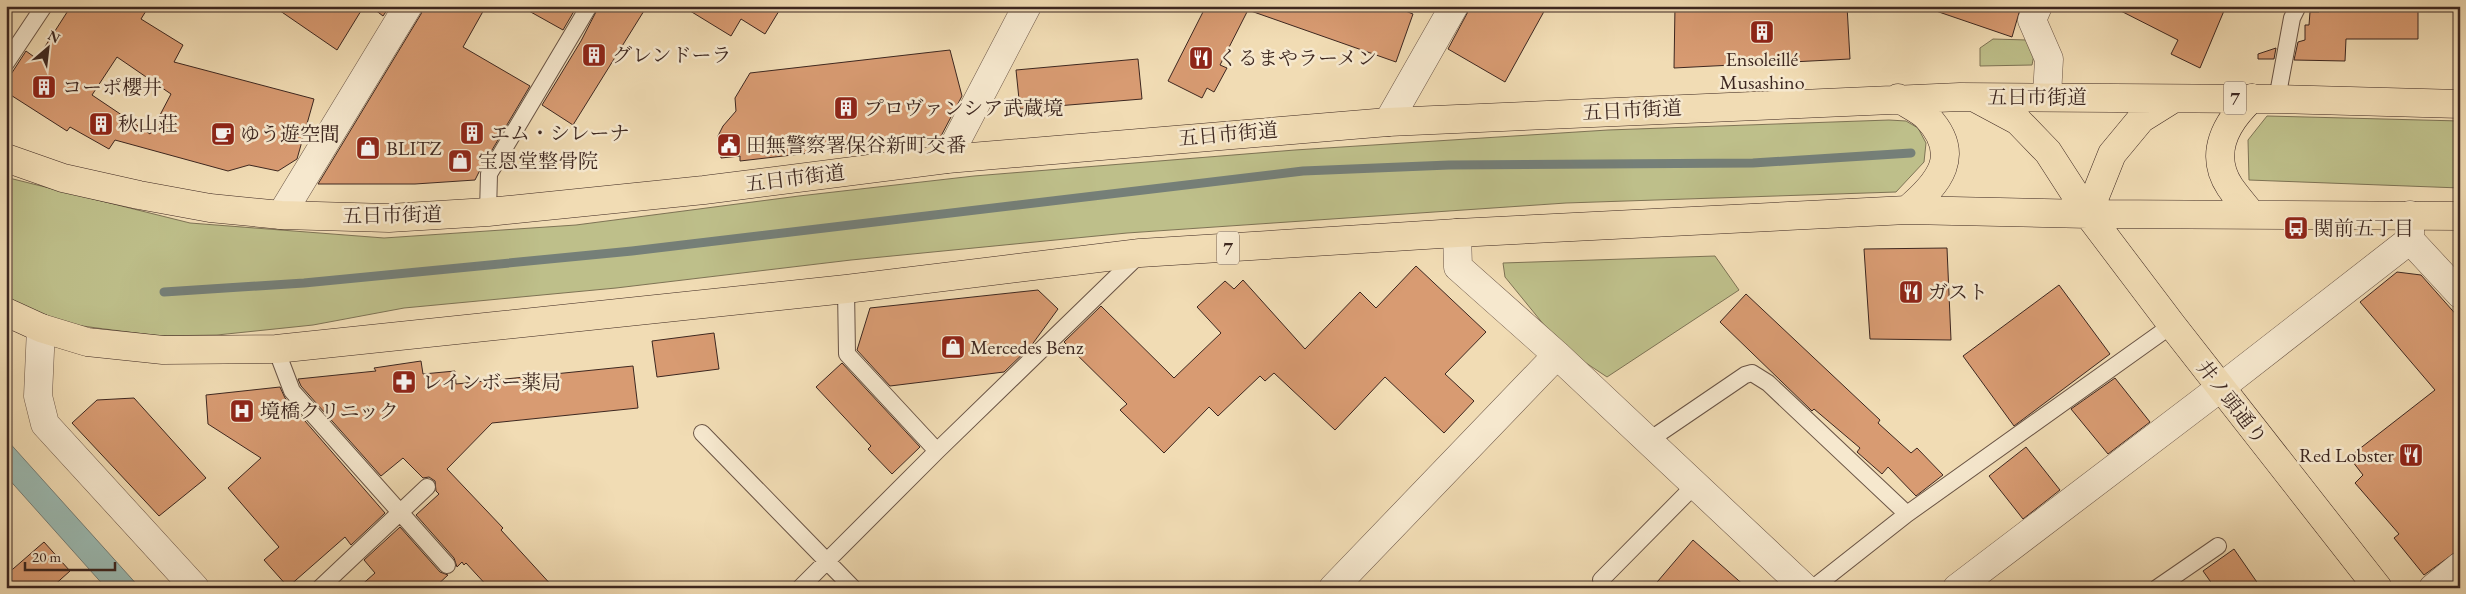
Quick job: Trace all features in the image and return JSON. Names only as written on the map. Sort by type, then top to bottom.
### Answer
[{"type":"main road","name":"五日市街道","points":[[8,160],[62,178],[210,208],[281,215],[389,218],[488,212],[704,190],[947,159],[1388,122],[1898,98],[2047,96],[2460,104]]},
{"type":"main road","name":"7","points":[[1973,97],[2009,116],[2024,127],[2048,152],[2088,214]]},
{"type":"main road","points":[[1898,98],[1926,116],[1945,145],[1945,163],[1938,180],[1926,194],[1907,210]]},
{"type":"main road","points":[[2088,214],[2112,154],[2141,119],[2173,99]]},
{"type":"main road","points":[[2252,215],[2229,186],[2222,166],[2221,145],[2226,128],[2265,99]]},
{"type":"main road","name":"7","points":[[6,312],[41,328],[87,342],[163,350],[276,349],[846,289],[1140,254],[1457,233],[1907,210],[2252,215],[2410,228],[2460,216]]},
{"type":"main road","name":"井ノ頭通り","points":[[2088,214],[2220,388],[2378,588]]},
{"type":"street","points":[[281,215],[408,6]]},
{"type":"street","points":[[947,159],[1027,6]]},
{"type":"street","points":[[1388,122],[1454,6]]},
{"type":"street","points":[[2038,6],[2032,20],[2049,58],[2047,96]]},
{"type":"street","points":[[1957,588],[2220,388],[2410,228],[2460,294]]},
{"type":"street","points":[[1457,233],[1458,267],[1557,355],[1805,588]]},
{"type":"street","points":[[41,328],[38,396],[45,424],[195,588]]},
{"type":"street","points":[[1333,588],[1557,355]]},
{"type":"street","points":[[2433,588],[2460,566]]},
{"type":"lane","points":[[6,63],[44,6]]},
{"type":"lane","points":[[488,212],[489,174],[589,6]]},
{"type":"lane","points":[[2265,99],[2292,18],[2298,6]]},
{"type":"lane","points":[[800,588],[937,451],[1140,254]]},
{"type":"lane","points":[[846,289],[847,354],[937,451]]},
{"type":"lane","points":[[1813,588],[1907,514],[2172,325]]},
{"type":"lane","points":[[276,349],[292,391],[447,565]]},
{"type":"lane","points":[[1648,441],[1745,375],[1752,373],[1768,383],[1907,514]]},
{"type":"lane","points":[[702,433],[852,588]]},
{"type":"lane","points":[[1601,580],[1695,485]]},
{"type":"lane","points":[[320,588],[428,487]]},
{"type":"lane","points":[[2157,588],[2218,546]]},
{"type":"green space","points":[[1993,39],[2027,40],[2035,50],[2032,65],[1980,66],[1980,48]]},
{"type":"green space","points":[[2267,116],[2460,121],[2460,188],[2249,180],[2248,140]]},
{"type":"green space","points":[[1889,120],[1906,121],[1918,128],[1926,143],[1924,162],[1896,192],[1566,203],[1127,233],[851,260],[616,288],[404,308],[313,325],[217,335],[160,336],[97,328],[40,320],[6,306],[6,181],[9,178],[190,223],[384,238],[576,225],[799,196],[974,176],[1295,150],[1608,130]]},
{"type":"green space","points":[[1715,256],[1739,290],[1607,377],[1562,347],[1505,277],[1503,263]]},
{"type":"water","points":[[6,439],[140,588],[106,588],[6,476]]},
{"type":"building","points":[[71,6],[149,6],[141,19],[183,45],[174,62],[314,99],[297,159],[278,171],[249,165],[228,171],[115,140],[109,149],[70,127],[67,131],[6,92],[6,82],[26,51],[37,59]],"holes":[[[117,57],[171,94],[150,134],[92,95]]]},
{"type":"building","points":[[273,6],[364,6],[337,50]]},
{"type":"building","points":[[370,6],[390,6],[383,16]]},
{"type":"building","points":[[424,6],[486,6],[463,47],[530,86],[475,180],[415,184],[318,184],[421,14]]},
{"type":"building","points":[[520,6],[577,6],[563,30]]},
{"type":"building","name":"グレンドーラ","points":[[599,6],[647,6],[573,125],[542,105],[581,41]]},
{"type":"building","points":[[682,6],[782,6],[765,34],[741,19],[731,36]]},
{"type":"building","points":[[1206,6],[1393,6],[1413,14],[1396,62],[1248,10],[1220,65],[1227,68],[1214,92],[1207,88],[1202,98],[1168,81]]},
{"type":"building","points":[[1471,6],[1547,6],[1505,82],[1448,49]]},
{"type":"building","name":"Ensoleillé Musashino","points":[[1675,6],[1847,6],[1850,59],[1674,68]]},
{"type":"building","points":[[1934,6],[2021,6],[2012,37],[1933,10]]},
{"type":"building","points":[[2111,6],[2226,6],[2200,68],[2171,54],[2178,40]]},
{"type":"building","points":[[2319,6],[2418,6],[2418,39],[2346,39],[2345,61],[2294,60],[2298,42],[2305,40],[2305,25],[2309,25],[2310,12],[2319,12]]},
{"type":"building","points":[[2276,48],[2274,59],[2258,59],[2258,54]]},
{"type":"building","name":"プロヴァンシア武蔵境","points":[[950,50],[962,96],[940,138],[740,161],[740,156],[721,158],[718,136],[723,126],[736,111],[735,98],[750,73]]},
{"type":"building","points":[[1138,59],[1142,99],[1020,109],[1016,70]]},
{"type":"building","points":[[1947,248],[1951,340],[1870,339],[1864,249]]},
{"type":"building","points":[[1416,266],[1486,332],[1445,374],[1474,401],[1444,433],[1385,377],[1335,430],[1274,373],[1265,381],[1260,376],[1218,416],[1209,407],[1164,453],[1120,410],[1127,404],[1064,342],[1101,306],[1174,378],[1221,333],[1197,307],[1225,281],[1234,289],[1243,280],[1305,349],[1360,292],[1376,308]]},
{"type":"building","points":[[2397,272],[2421,275],[2460,319],[2460,549],[2424,575],[2394,538],[2399,534],[2355,483],[2363,475],[2349,457],[2435,390],[2360,302]]},
{"type":"building","points":[[2059,285],[2110,354],[2014,426],[1963,356]]},
{"type":"building","points":[[1038,290],[1058,309],[1031,346],[1004,372],[890,386],[857,350],[870,308]]},
{"type":"building","points":[[1746,294],[1880,420],[1878,423],[1911,453],[1917,448],[1943,475],[1916,496],[1888,467],[1882,474],[1857,452],[1860,448],[1814,409],[1812,411],[1720,322]]},
{"type":"building","points":[[714,333],[719,369],[657,377],[652,341]]},
{"type":"building","points":[[421,361],[423,374],[455,371],[456,384],[633,366],[638,408],[492,423],[447,469],[503,528],[501,530],[554,588],[489,588],[466,563],[464,565],[462,562],[457,567],[454,558],[416,515],[439,494],[436,491],[435,481],[429,477],[423,478],[403,458],[381,476],[301,386],[298,379],[376,371],[374,368]]},
{"type":"building","points":[[842,363],[920,447],[892,474],[868,449],[871,446],[816,387]]},
{"type":"building","points":[[2115,378],[2150,422],[2108,454],[2071,409]]},
{"type":"building","points":[[280,387],[285,398],[385,513],[351,545],[345,537],[288,587],[264,560],[279,547],[228,488],[261,458],[208,424],[206,395]]},
{"type":"building","points":[[134,398],[206,478],[159,516],[72,423],[97,400]]},
{"type":"building","points":[[2026,447],[2060,490],[2023,519],[1989,476]]},
{"type":"building","points":[[400,527],[440,572],[448,575],[434,588],[358,588],[375,573],[364,560]]},
{"type":"building","points":[[1693,540],[1747,588],[1652,588]]},
{"type":"building","points":[[44,542],[70,571],[51,588],[6,588],[6,575]]},
{"type":"building","points":[[2234,549],[2261,588],[2215,588],[2203,571]]},
{"type":"waterway","points":[[164,292],[304,283],[632,251],[1303,171],[1449,165],[1753,163],[1911,153]]},
{"type":"place","name":"Ensoleillé Musashino","points":[[1762,32]]},
{"type":"place","name":"グレンドーラ","points":[[594,55]]},
{"type":"place","name":"くるまやラーメン","points":[[1201,58]]},
{"type":"place","name":"コーポ櫻井","points":[[44,87]]},
{"type":"place","name":"プロヴァンシア武蔵境","points":[[846,108]]},
{"type":"place","name":"秋山荘","points":[[101,124]]},
{"type":"place","name":"エム・シレーナ","points":[[472,133]]},
{"type":"place","name":"ゆう遊空間","points":[[223,134]]},
{"type":"place","name":"田無警察署保谷新町交番","points":[[729,145]]},
{"type":"place","name":"BLITZ","points":[[368,148]]},
{"type":"place","name":"宝恩堂整骨院","points":[[460,161]]},
{"type":"place","name":"関前五丁目","points":[[2296,228]]},
{"type":"place","name":"ガスト","points":[[1911,292]]},
{"type":"place","name":"Mercedes Benz","points":[[953,347]]},
{"type":"place","name":"レインボー薬局","points":[[404,382]]},
{"type":"place","name":"境橋クリニック","points":[[242,411]]},
{"type":"place","name":"Red Lobster","points":[[2411,455]]}]
